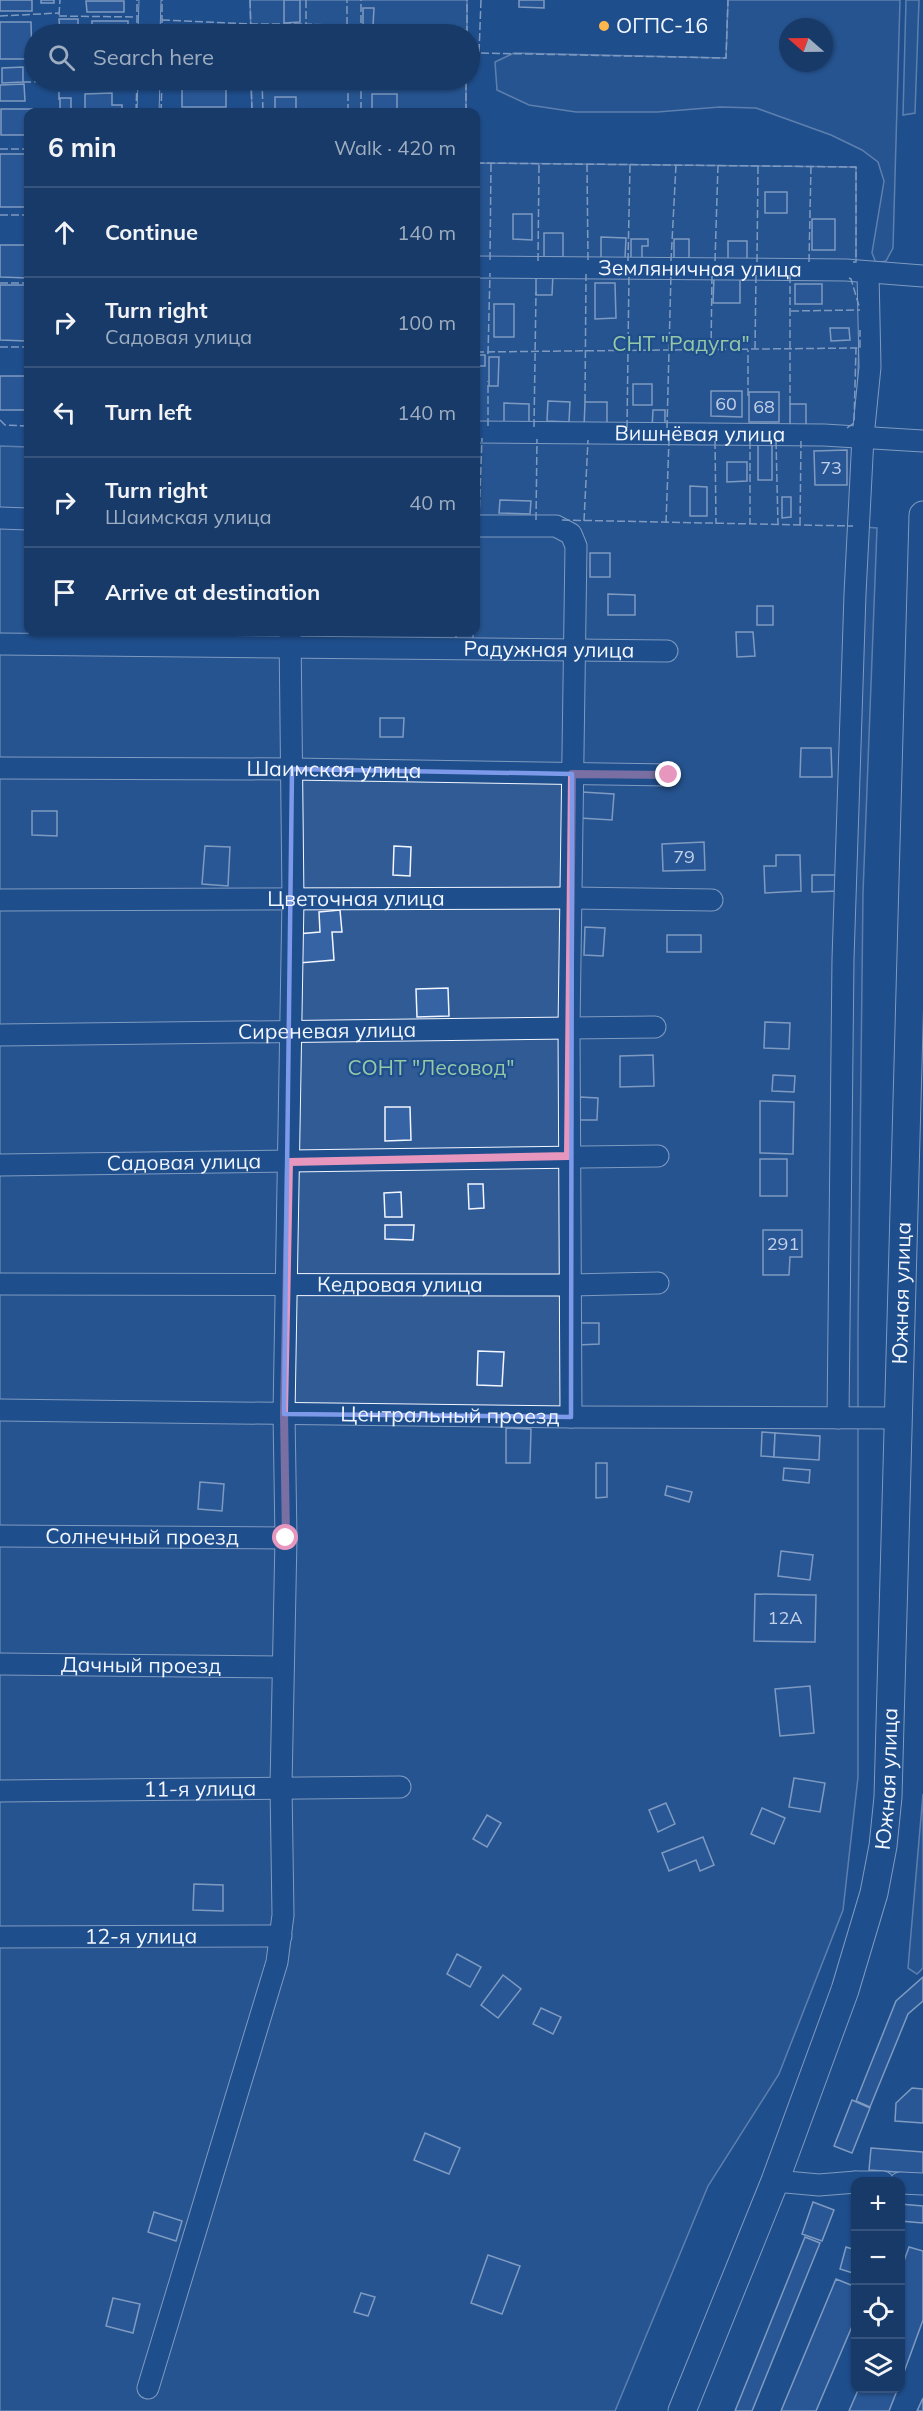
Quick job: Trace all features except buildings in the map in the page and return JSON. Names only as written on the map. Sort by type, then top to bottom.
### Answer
[{"type":"main road","name":"Южная улица","points":[[682,2411],[775,2181],[846,1990],[874,1893],[883,1846],[888,1797],[900,1418],[923,515]]},
{"type":"street","points":[[149,24],[150,0]]},
{"type":"street","points":[[148,108],[149,90]]},
{"type":"street","name":"Земляничная улица","points":[[480,267],[723,267],[846,270],[923,276]]},
{"type":"street","points":[[838,1418],[843,948],[855,594],[863,437],[870,367],[868,273]]},
{"type":"street","name":"Вишнёвая улица","points":[[480,432],[863,437],[923,441]]},
{"type":"street","points":[[0,518],[24,519]]},
{"type":"street","points":[[480,526],[555,526],[571,534],[576,546],[568,1156],[571,1417]]},
{"type":"street","points":[[148,2388],[277,1962],[283,1915],[281,1786],[286,1538],[284,1413],[293,900],[290,640]]},
{"type":"street","name":"Радужная улица","points":[[0,644],[290,640],[667,651]]},
{"type":"street","name":"Шаимская улица","points":[[0,768],[292,769],[669,775]]},
{"type":"street","name":"Цветочная улица","points":[[0,900],[570,898],[712,900]]},
{"type":"street","name":"Сиреневая улица","points":[[0,1035],[655,1027]]},
{"type":"street","name":"Садовая улица","points":[[0,1165],[658,1156]]},
{"type":"street","name":"Кедровая улица","points":[[0,1284],[571,1285],[658,1283]]},
{"type":"street","name":"Центральный проезд","points":[[0,1410],[571,1417],[900,1418]]},
{"type":"street","name":"Солнечный проезд","points":[[0,1536],[286,1538]]},
{"type":"street","name":"Дачный проезд","points":[[0,1664],[283,1667]]},
{"type":"street","name":"11-я улица","points":[[0,1791],[281,1786],[400,1787]]},
{"type":"street","name":"12-я улица","points":[[0,1937],[281,1936]]},
{"type":"street","points":[[775,2181],[819,2185],[851,2182]]},
{"type":"street","points":[[905,2183],[923,2184]]},
{"type":"highlighted area","points":[[292,769],[572,774],[571,1417],[284,1414]]},
{"type":"shaded area","points":[[250,0],[467,0],[467,24],[251,24]]},
{"type":"shaded area","points":[[728,0],[900,0],[893,248],[886,261],[876,263],[872,253],[884,181],[878,162],[862,150],[831,135],[756,108],[576,112],[529,105],[497,90],[495,62],[514,53],[726,58]]},
{"type":"shaded area","points":[[906,0],[919,0],[915,113],[903,115]]},
{"type":"shaded area","points":[[251,90],[466,90],[466,108],[252,108]]},
{"type":"shaded area","name":"СОНТ \"Лесовод\"","points":[[480,163],[856,167],[856,262],[860,310],[853,526],[877,528],[863,893],[858,1330],[858,1777],[843,1910],[779,2074],[708,2186],[615,2411],[0,2411],[0,446],[24,447],[24,636],[480,636]]},
{"type":"shaded area","points":[[923,1794],[923,1968],[917,1974],[908,1968]]},
{"type":"fence","points":[[59,15],[60,0]]},
{"type":"fence","points":[[137,0],[137,24]]},
{"type":"fence","points":[[162,0],[162,24]]},
{"type":"fence","points":[[250,0],[251,24]]},
{"type":"fence","points":[[306,0],[306,24]]},
{"type":"fence","points":[[347,0],[347,24]]},
{"type":"fence","points":[[361,0],[361,24]]},
{"type":"fence","points":[[467,0],[467,24]]},
{"type":"fence","points":[[480,26],[481,0]]},
{"type":"fence","points":[[480,53],[726,58],[728,0]]},
{"type":"fence","points":[[0,16],[59,13]]},
{"type":"fence","points":[[59,16],[136,17]]},
{"type":"fence","points":[[162,20],[306,24]]},
{"type":"fence","points":[[59,90],[59,100]]},
{"type":"fence","points":[[136,108],[137,90]]},
{"type":"fence","points":[[161,108],[162,90]]},
{"type":"fence","points":[[251,90],[252,108]]},
{"type":"fence","points":[[262,90],[263,108]]},
{"type":"fence","points":[[348,90],[348,108]]},
{"type":"fence","points":[[361,90],[361,108]]},
{"type":"fence","points":[[466,90],[466,108]]},
{"type":"fence","points":[[0,149],[24,149]]},
{"type":"fence","points":[[480,163],[856,167],[856,262],[853,262]]},
{"type":"fence","points":[[490,260],[491,163]]},
{"type":"fence","points":[[538,261],[539,164]]},
{"type":"fence","points":[[587,164],[588,261]]},
{"type":"fence","points":[[628,261],[630,165]]},
{"type":"fence","points":[[671,261],[676,165]]},
{"type":"fence","points":[[715,261],[718,165]]},
{"type":"fence","points":[[757,262],[758,166]]},
{"type":"fence","points":[[809,262],[811,166]]},
{"type":"fence","points":[[0,215],[24,215]]},
{"type":"fence","points":[[488,354],[490,273]]},
{"type":"fence","points":[[585,402],[586,274]]},
{"type":"fence","points":[[627,428],[629,274]]},
{"type":"fence","points":[[667,428],[671,274]]},
{"type":"fence","points":[[711,350],[712,275]]},
{"type":"fence","points":[[755,349],[756,275]]},
{"type":"fence","points":[[790,275],[790,404]]},
{"type":"fence","points":[[849,278],[859,306]]},
{"type":"fence","points":[[0,283],[24,283]]},
{"type":"fence","points":[[534,427],[536,292]]},
{"type":"fence","points":[[791,311],[860,310]]},
{"type":"fence","points":[[847,428],[854,423],[856,348],[860,348],[860,330]]},
{"type":"fence","points":[[0,347],[24,347]]},
{"type":"fence","points":[[480,352],[856,348]]},
{"type":"fence","points":[[748,350],[748,396]]},
{"type":"fence","points":[[488,381],[488,426]]},
{"type":"fence","points":[[0,420],[5,425],[24,426]]},
{"type":"fence","points":[[480,492],[482,438]]},
{"type":"fence","points":[[536,520],[537,439]]},
{"type":"fence","points":[[584,521],[588,440]]},
{"type":"fence","points":[[666,523],[669,440]]},
{"type":"fence","points":[[715,441],[716,524]]},
{"type":"fence","points":[[750,441],[750,524]]},
{"type":"fence","points":[[776,441],[778,525]]},
{"type":"fence","points":[[800,525],[801,441]]},
{"type":"fence","points":[[562,520],[853,526]]},
{"type":"place","name":"ОГПС-16","points":[[604,26]]},
{"type":"route","points":[[286,1538],[284,1413],[289,1162],[568,1156],[572,774],[669,775]]},
{"type":"park label","name":"СНТ \"Радуга\"","points":[[681,344]]}]
